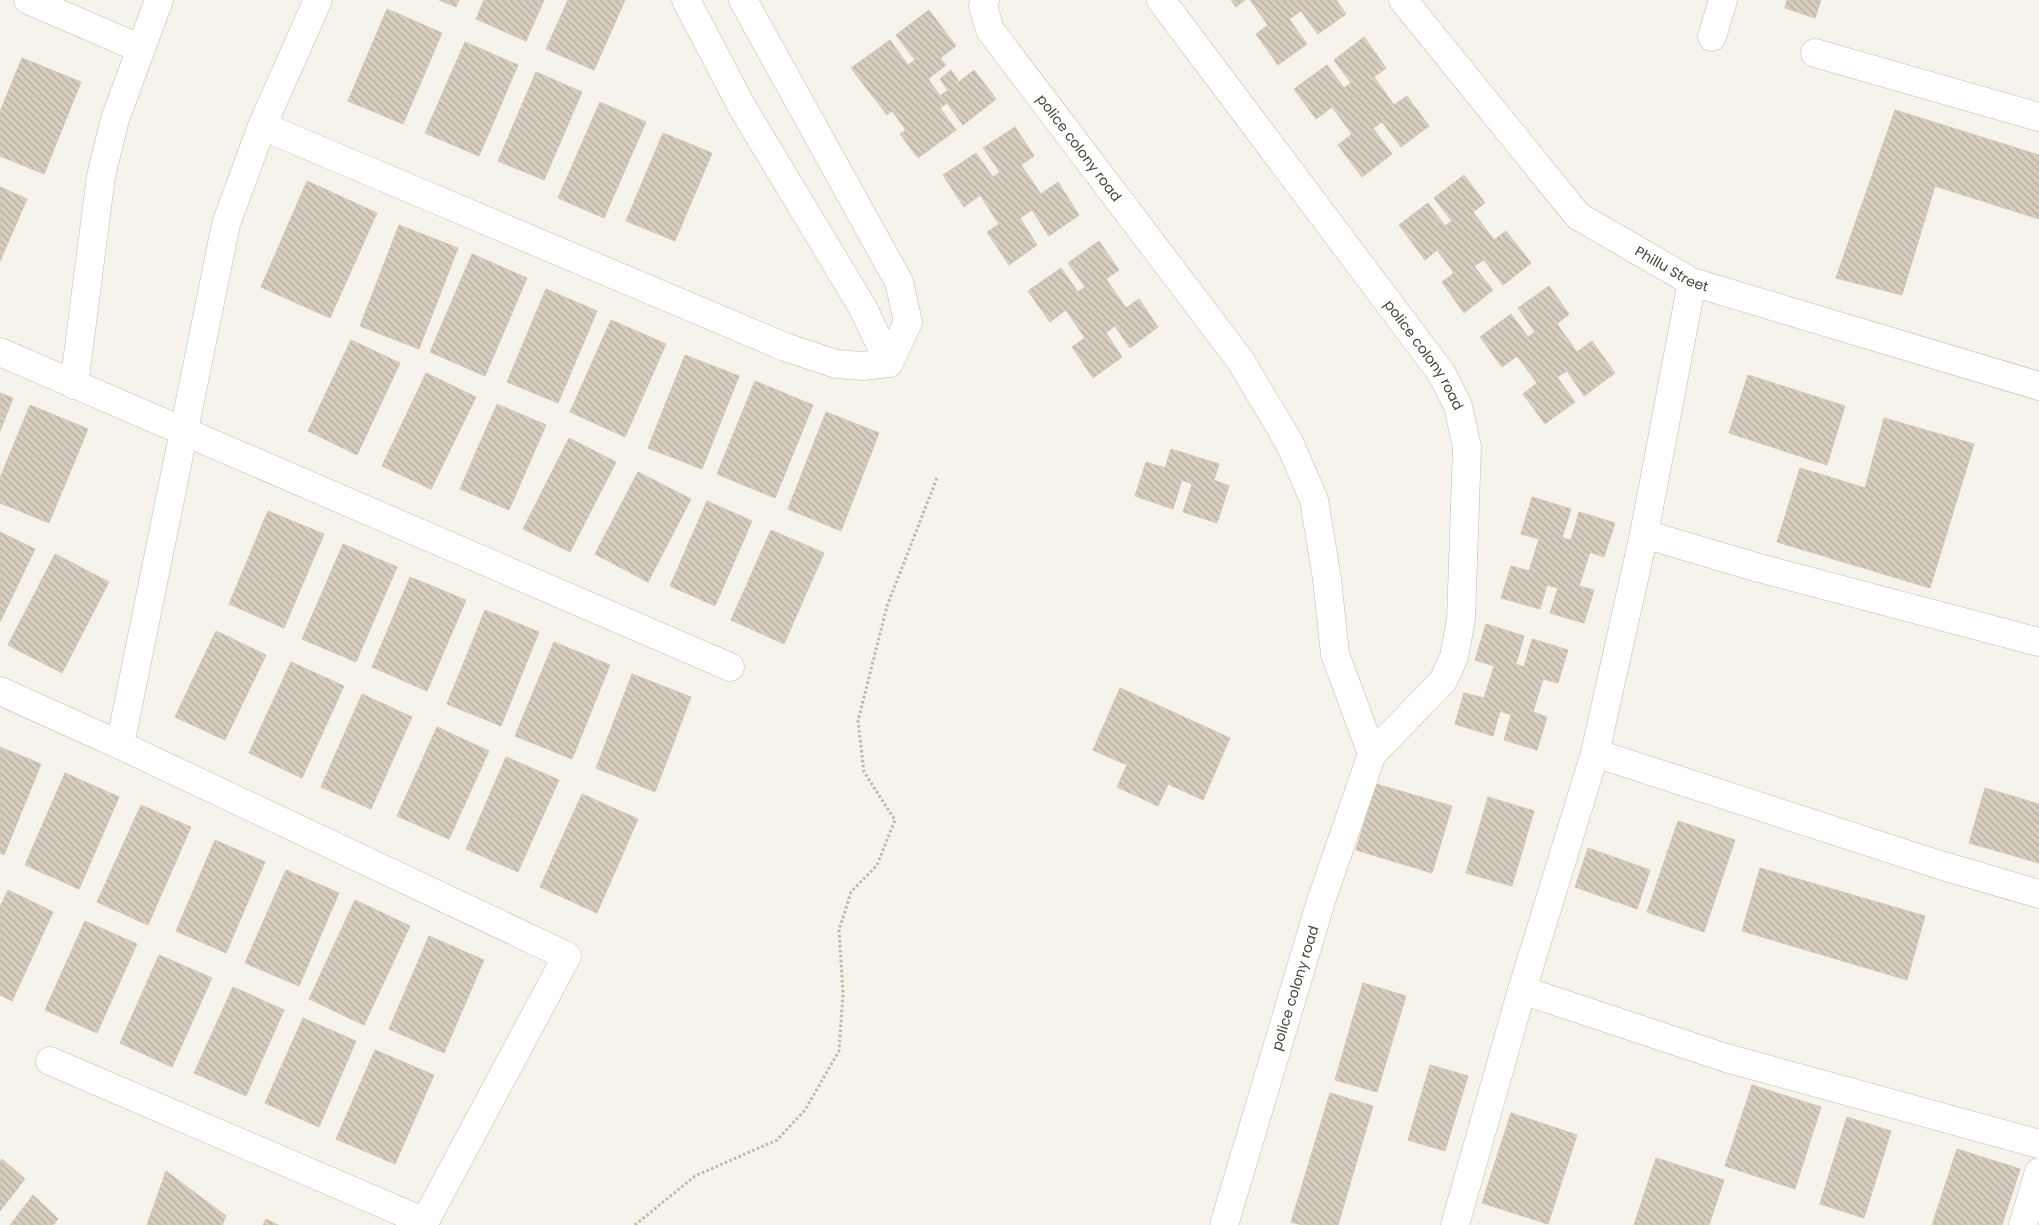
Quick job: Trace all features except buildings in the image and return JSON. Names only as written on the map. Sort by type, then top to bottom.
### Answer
[{"type":"street","points":[[28,0],[141,49]]},
{"type":"street","points":[[74,384],[101,176],[115,120],[159,0]]},
{"type":"street","points":[[120,744],[226,224],[262,126],[318,0]]},
{"type":"street","points":[[686,0],[742,107],[863,308],[889,363]]},
{"type":"street","points":[[743,0],[899,282],[908,322],[889,363]]},
{"type":"street","name":"police colony road","points":[[985,0],[983,6],[990,30],[1240,360],[1289,442],[1314,500],[1327,580],[1335,654],[1372,754]]},
{"type":"street","name":"police colony road","points":[[1161,0],[1442,374],[1458,406],[1467,447],[1461,620],[1454,657],[1443,681],[1372,754],[1321,901],[1224,1225]]},
{"type":"street","name":"Phillu Street","points":[[1403,0],[1578,216],[1692,282],[2039,386]]},
{"type":"street","points":[[1712,37],[1723,0]]},
{"type":"street","points":[[1815,53],[2039,116]]},
{"type":"street","points":[[262,126],[785,347],[836,364],[862,366],[889,363]]},
{"type":"street","points":[[1459,1224],[1522,990],[1594,753],[1644,534],[1692,282]]},
{"type":"street","points":[[0,352],[730,667]]},
{"type":"street","points":[[1644,534],[1758,568],[2039,642]]},
{"type":"street","points":[[0,691],[120,744],[567,956],[424,1224],[50,1061]]},
{"type":"street","points":[[1594,753],[1931,862],[2039,894]]},
{"type":"street","points":[[1522,990],[1726,1058],[2039,1144]]},
{"type":"street","points":[[2023,1225],[2039,1172]]},
{"type":"path","points":[[636,1225],[695,1176],[777,1140],[805,1110],[840,1052],[843,993],[839,930],[851,892],[877,865],[895,820],[864,772],[858,721],[887,606],[937,478]]}]
